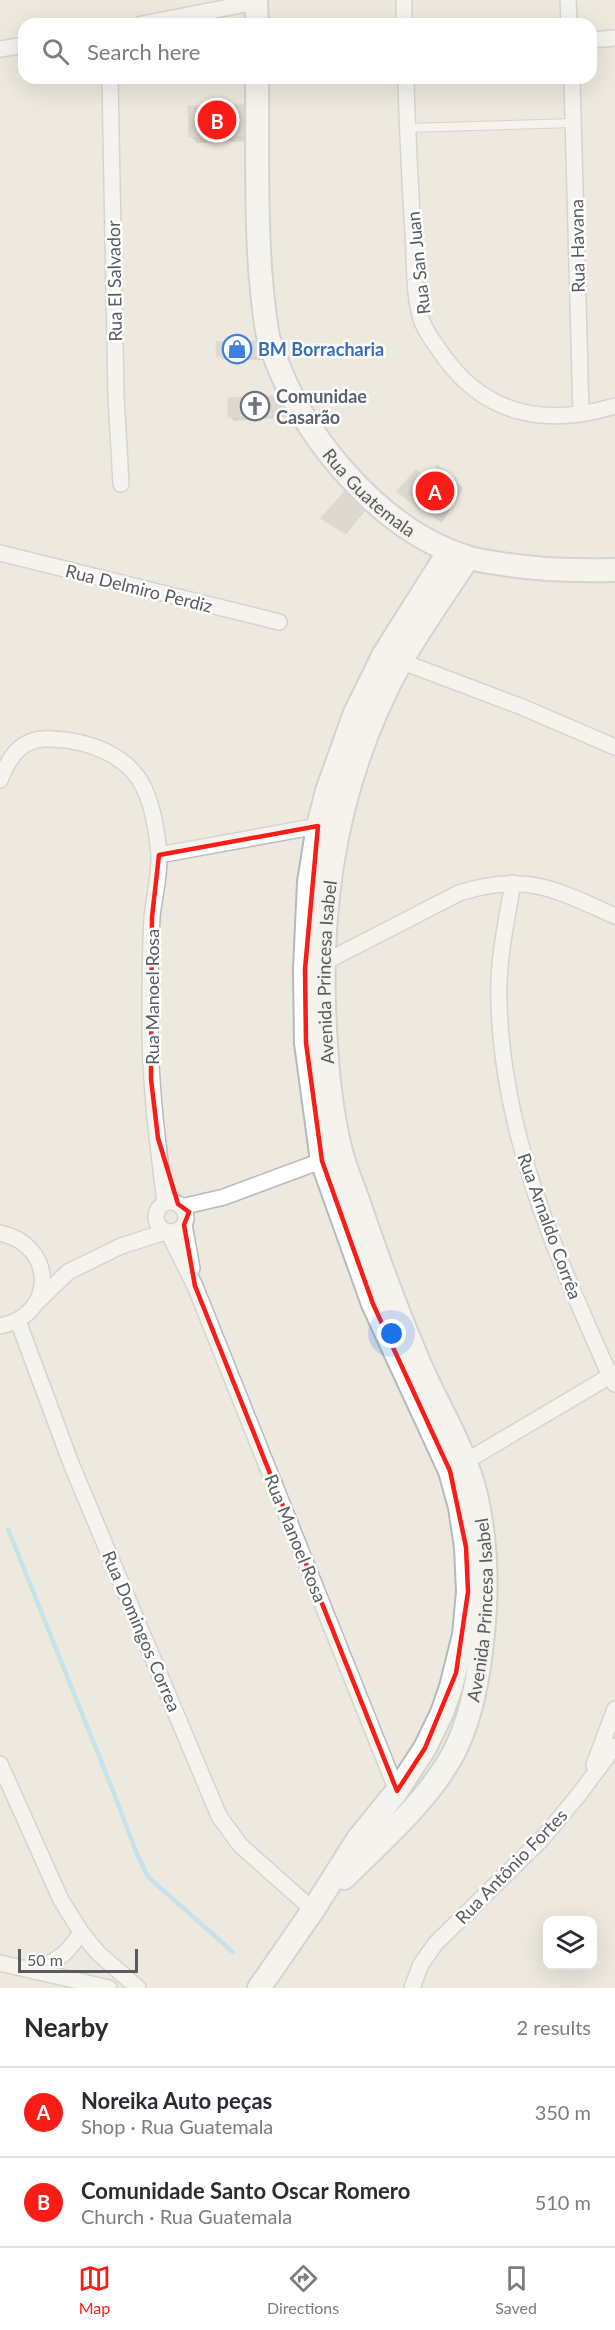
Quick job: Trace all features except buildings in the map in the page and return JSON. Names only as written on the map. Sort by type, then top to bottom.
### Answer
[{"type":"main road","name":"Rua Guatemala","points":[[257,84],[259,237],[267,332],[289,391],[326,448],[359,488],[400,523],[459,554],[541,570],[615,570]]},
{"type":"main road","name":"Avenida Princesa Isabel","points":[[313,1910],[423,1798],[453,1754],[467,1716],[479,1668],[485,1623],[487,1572],[475,1491],[457,1466],[373,1304],[332,1157],[306,1043],[305,969],[309,882],[318,826],[327,791],[355,713],[459,554]]},
{"type":"main road","name":"Avenida Princesa Isabel","points":[[332,1157],[323,963],[331,867],[346,795],[393,658]]},
{"type":"main road","name":"Avenida Princesa Isabel","points":[[259,1988],[313,1910],[358,1839],[397,1791],[425,1748],[442,1713],[456,1673],[464,1635],[468,1592],[466,1547],[457,1466]]},
{"type":"street","points":[[404,0],[404,18]]},
{"type":"street","points":[[568,0],[569,18]]},
{"type":"street","points":[[188,18],[256,9]]},
{"type":"street","points":[[597,40],[615,38]]},
{"type":"street","points":[[0,49],[18,46]]},
{"type":"street","name":"Rua El Salvador","points":[[110,84],[116,396],[121,484]]},
{"type":"street","name":"Rua San Juan","points":[[406,84],[415,274],[420,316],[430,336],[454,370],[478,393],[505,407],[540,416],[581,414],[615,406]]},
{"type":"street","name":"Rua Havana","points":[[572,84],[581,414]]},
{"type":"street","name":"Rua Delmiro Perdiz","points":[[0,553],[279,622]]},
{"type":"street","points":[[393,658],[615,747]]},
{"type":"street","name":"Rua Manoel Rosa","points":[[0,780],[7,761],[28,741],[43,738],[65,739],[105,750],[129,768],[142,785],[151,807],[159,855],[152,917],[150,1027],[152,1079],[158,1138],[179,1212],[195,1286]]},
{"type":"street","points":[[159,855],[318,826]]},
{"type":"street","points":[[323,963],[459,893],[482,886],[513,883],[539,885],[559,891],[615,916]]},
{"type":"street","name":"Rua Arnaldo Corrêa","points":[[513,883],[502,943],[498,1002],[503,1068],[525,1163],[552,1243],[613,1378]]},
{"type":"street","points":[[121,1246],[156,1217],[159,1209],[179,1212],[332,1157]]},
{"type":"street","points":[[0,1326],[18,1321],[68,1272],[121,1246],[177,1231],[179,1212]]},
{"type":"street","name":"Rua Manoel Rosa","points":[[156,1217],[158,1224],[167,1232],[195,1286],[397,1791]]},
{"type":"street","points":[[0,1233],[13,1236],[26,1244],[51,1269],[68,1272]]},
{"type":"street","points":[[36,1255],[42,1271],[42,1287],[36,1303]]},
{"type":"street","name":"Rua Domingos Correa","points":[[18,1321],[72,1466],[219,1816],[240,1845],[313,1910]]},
{"type":"street","points":[[457,1466],[613,1378]]},
{"type":"street","points":[[589,1779],[615,1709]]},
{"type":"street","name":"Rua Antônio Fortes","points":[[412,1988],[421,1964],[436,1943],[541,1840],[615,1746]]},
{"type":"street","points":[[0,1764],[61,1900],[81,1932],[98,1953],[138,1988]]},
{"type":"street","points":[[34,1971],[64,1956],[81,1932]]},
{"type":"street","points":[[0,1963],[99,1987]]},
{"type":"lane","points":[[407,128],[574,123]]},
{"type":"highlighted area","points":[[318,826],[305,969],[306,1043],[322,1161],[373,1304],[450,1471],[466,1547],[468,1592],[456,1673],[425,1748],[397,1791],[195,1286],[184,1225],[189,1212],[178,1204],[158,1138],[151,1079],[152,917],[159,855]]},
{"type":"waterway","points":[[8,1529],[148,1877],[233,1952]]},
{"type":"place","name":"Comunidade Santo Oscar Romero","points":[[217,120]]},
{"type":"place","name":"BM Borracharia","points":[[237,349]]},
{"type":"place","name":"Comunidae Casarão","points":[[255,406]]},
{"type":"place","name":"Noreika Auto peças","points":[[435,491]]}]
